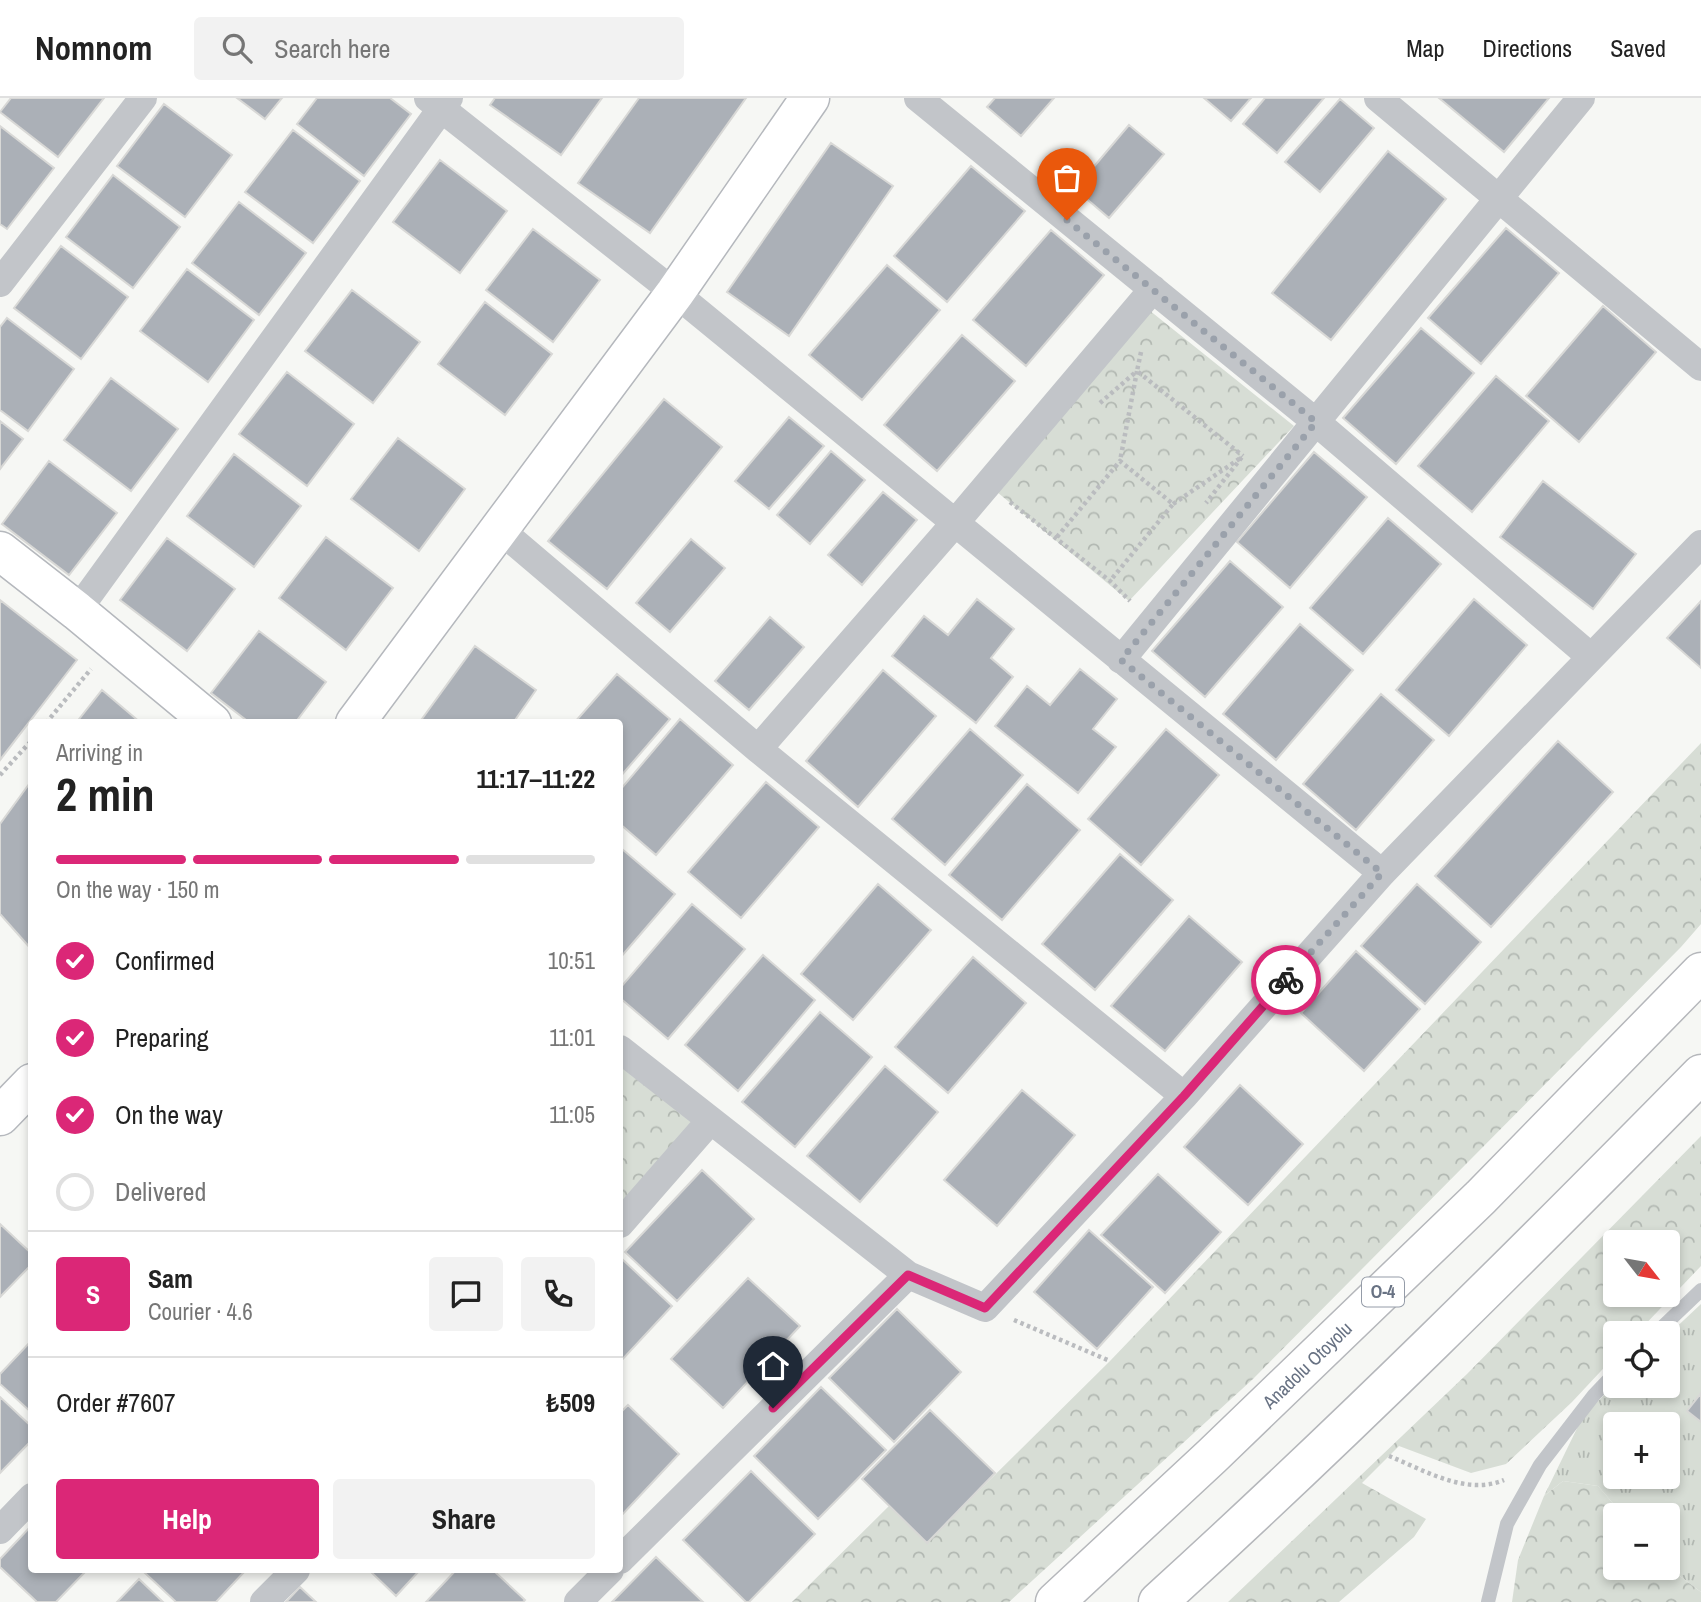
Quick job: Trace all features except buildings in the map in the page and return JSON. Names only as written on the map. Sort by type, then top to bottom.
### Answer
[{"type":"main road","points":[[358,719],[676,293],[810,98]]},
{"type":"main road","points":[[0,551],[207,719]]},
{"type":"main road","name":"Anadolu Otoyolu","points":[[1055,1602],[1212,1456],[1481,1197],[1701,972]]},
{"type":"main road","points":[[1158,1602],[1281,1490],[1539,1239],[1701,1074]]},
{"type":"main road","points":[[0,1116],[28,1087]]},
{"type":"street","points":[[0,283],[143,98]]},
{"type":"street","points":[[918,98],[1316,422],[1591,657]]},
{"type":"street","points":[[1378,98],[1701,368]]},
{"type":"street","points":[[1121,660],[1581,98]]},
{"type":"street","points":[[77,611],[439,102],[676,293],[1382,873]]},
{"type":"street","points":[[758,749],[955,523],[1153,289]]},
{"type":"street","points":[[499,529],[758,749],[1184,1096]]},
{"type":"street","points":[[623,1051],[908,1275],[985,1308],[1184,1096],[1382,873],[1701,544]]},
{"type":"street","points":[[623,1221],[710,1121]]},
{"type":"street","points":[[623,1557],[908,1275]]},
{"type":"street","points":[[0,1530],[28,1501]]},
{"type":"street","points":[[264,1602],[293,1573]]},
{"type":"lane","points":[[1669,1321],[1701,1290]]},
{"type":"lane","points":[[1486,1601],[1507,1524],[1540,1465],[1603,1386]]},
{"type":"path","points":[[1058,537],[1120,461],[1142,346]]},
{"type":"path","points":[[1097,405],[1137,371]]},
{"type":"path","points":[[1137,371],[1242,457]]},
{"type":"path","points":[[1110,580],[1173,504],[1252,451]]},
{"type":"path","points":[[1202,508],[1242,457]]},
{"type":"path","points":[[1120,461],[1173,504]]},
{"type":"path","points":[[1007,500],[1110,580],[1129,601],[1138,591]]},
{"type":"path","points":[[49,719],[114,641]]},
{"type":"path","points":[[0,775],[28,744]]},
{"type":"path","points":[[985,1308],[1110,1362]]},
{"type":"path","points":[[1389,1456],[1462,1484],[1493,1485],[1540,1465]]},
{"type":"green space","points":[[1149,310],[1294,426],[1129,601],[997,492]]},
{"type":"green space","points":[[1701,743],[1701,924],[1253,1379],[1009,1602],[792,1602],[889,1506],[927,1542],[1110,1361]]},
{"type":"green space","points":[[623,1051],[710,1121],[623,1221]]},
{"type":"green space","points":[[1701,1136],[1701,1266],[1680,1288],[1680,1230],[1609,1230]]},
{"type":"green space","points":[[1603,1236],[1603,1307],[1662,1307],[1648,1321],[1603,1321],[1603,1369],[1506,1464],[1471,1473],[1399,1446],[1362,1483],[1426,1519],[1414,1537],[1339,1602],[1228,1602],[1467,1374]]},
{"type":"green space","points":[[1701,1304],[1701,1592],[1680,1576],[1680,1503],[1613,1503],[1598,1486],[1563,1481],[1544,1496],[1584,1414],[1603,1396],[1680,1398],[1680,1324]]},
{"type":"green space","points":[[1563,1481],[1598,1486],[1613,1503],[1603,1503],[1603,1580],[1680,1580],[1680,1576],[1701,1592],[1701,1602],[1512,1602],[1518,1560],[1544,1496]]},
{"type":"way so far","points":[[1067,220],[1316,422],[1121,660],[1382,873],[1286,980]]},
{"type":"route","points":[[773,1408],[908,1275],[985,1308],[1184,1096],[1286,980]]}]
